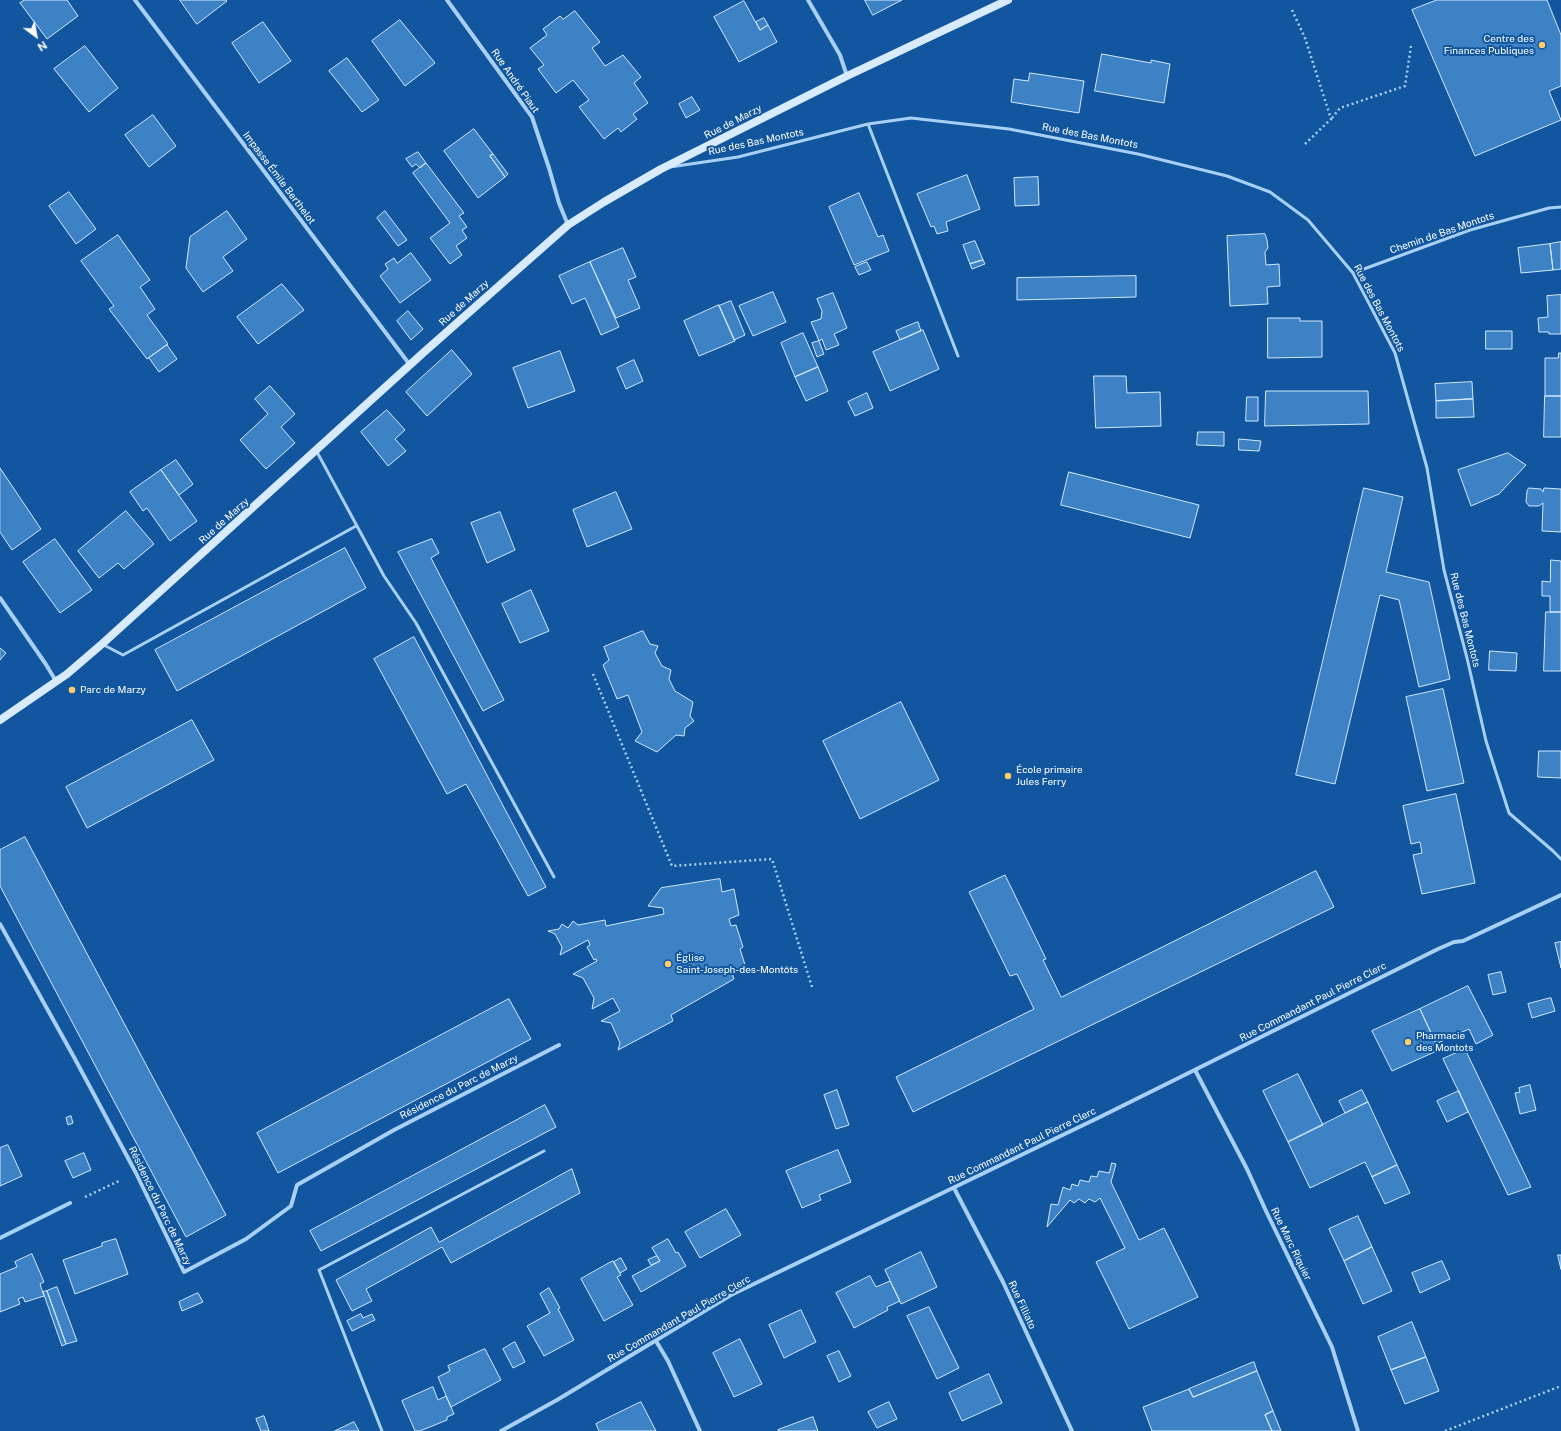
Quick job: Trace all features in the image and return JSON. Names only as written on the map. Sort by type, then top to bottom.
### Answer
[{"type":"main road","name":"Rue de Marzy","points":[[0,720],[56,682],[102,644],[568,224],[661,169],[847,76],[1008,0]]},
{"type":"street","name":"Impasse Émile Berthelot","points":[[135,0],[410,365]]},
{"type":"street","name":"Rue André Piaut","points":[[447,0],[532,117],[559,203],[568,224]]},
{"type":"street","points":[[808,0],[840,55],[847,76]]},
{"type":"street","points":[[0,598],[45,663],[56,682]]},
{"type":"street","name":"Rue Commandant Paul Pierre Clerc","points":[[501,1431],[557,1400],[731,1295],[928,1199],[954,1188],[1438,949],[1454,942],[1463,941],[1561,895]]},
{"type":"street","name":"Résidence du Parc de Marzy","points":[[0,924],[136,1173],[184,1272],[246,1239],[291,1206],[297,1185],[394,1130],[559,1045]]},
{"type":"street","name":"Rue Marc Riquier","points":[[1195,1070],[1247,1169],[1332,1347],[1358,1431]]},
{"type":"street","name":"Rue Filliato","points":[[954,1188],[1003,1282],[1072,1431]]},
{"type":"street","points":[[0,1238],[70,1204]]},
{"type":"street","points":[[656,1341],[668,1361],[700,1431]]},
{"type":"lane","name":"Rue des Bas Montots","points":[[661,169],[738,157],[868,124],[911,118],[1009,129],[1138,154],[1227,176],[1270,192],[1308,220],[1353,273],[1396,353],[1427,468],[1444,570],[1467,658],[1486,741],[1509,813],[1554,851],[1561,859]]},
{"type":"lane","points":[[868,124],[958,356]]},
{"type":"lane","name":"Chemin de Bas Montots","points":[[1353,273],[1470,230],[1550,208],[1561,207]]},
{"type":"lane","points":[[316,450],[384,576],[416,623],[554,876]]},
{"type":"lane","points":[[102,644],[123,655],[356,526]]},
{"type":"lane","points":[[382,1431],[319,1270],[544,1151]]},
{"type":"path","points":[[1292,10],[1305,38],[1331,119]]},
{"type":"path","points":[[1305,144],[1331,119],[1340,108],[1405,86],[1411,46]]},
{"type":"path","points":[[593,674],[672,866],[772,859],[812,988]]},
{"type":"path","points":[[70,1204],[136,1173]]},
{"type":"path","points":[[1445,1431],[1561,1386]]},
{"type":"building","points":[[25,0],[67,0],[78,16],[47,39],[20,3]]},
{"type":"building","points":[[180,0],[226,0],[227,1],[197,24]]},
{"type":"building","points":[[865,0],[902,0],[873,15]]},
{"type":"building","points":[[1437,0],[1547,0],[1561,35],[1561,86],[1549,91],[1561,120],[1475,156],[1412,10]]},
{"type":"building","points":[[744,1],[760,30],[768,25],[777,42],[739,62],[714,17]]},
{"type":"building","points":[[575,11],[600,42],[592,48],[605,66],[623,55],[641,77],[634,83],[648,103],[633,114],[637,119],[621,132],[618,128],[604,139],[579,107],[589,100],[573,80],[556,93],[538,69],[544,65],[530,48],[547,35],[543,29],[560,16],[563,19]]},
{"type":"building","points":[[764,18],[768,25],[760,30],[756,22]]},
{"type":"building","points":[[400,20],[435,63],[405,86],[372,41]]},
{"type":"building","points":[[263,22],[291,61],[259,83],[232,43]]},
{"type":"building","points":[[85,46],[118,88],[89,112],[54,69]]},
{"type":"building","points":[[1102,54],[1151,63],[1151,60],[1170,64],[1164,103],[1095,91]]},
{"type":"building","points":[[347,58],[379,100],[362,112],[329,71]]},
{"type":"building","points":[[1030,73],[1084,81],[1079,113],[1011,102],[1014,79],[1028,81]]},
{"type":"building","points":[[692,97],[700,110],[686,118],[679,104]]},
{"type":"building","points":[[153,115],[176,146],[149,167],[125,135]]},
{"type":"building","points":[[474,129],[493,154],[490,156],[505,177],[478,198],[444,151]]},
{"type":"building","points":[[418,152],[426,163],[420,168],[416,164],[412,167],[406,159]]},
{"type":"building","points":[[493,154],[508,174],[505,177],[490,156]]},
{"type":"building","points":[[426,163],[464,213],[459,216],[467,227],[462,230],[467,238],[456,246],[462,255],[450,264],[430,238],[450,223],[413,173]]},
{"type":"building","points":[[967,175],[980,209],[946,222],[948,231],[937,234],[934,226],[931,227],[917,194]]},
{"type":"building","points":[[1038,177],[1039,205],[1015,206],[1014,178]]},
{"type":"building","points":[[69,192],[96,229],[76,244],[49,206]]},
{"type":"building","points":[[859,193],[878,237],[883,235],[889,251],[854,265],[829,207]]},
{"type":"building","points":[[227,211],[247,239],[223,257],[233,271],[203,292],[186,268],[190,237]]},
{"type":"building","points":[[385,211],[407,240],[398,246],[377,218]]},
{"type":"building","points":[[1265,234],[1268,248],[1265,252],[1266,265],[1279,264],[1280,286],[1267,287],[1268,304],[1230,306],[1227,236]]},
{"type":"building","points":[[118,235],[150,280],[140,287],[155,309],[147,315],[168,344],[147,359],[109,309],[114,306],[81,261]]},
{"type":"building","points":[[975,241],[983,260],[970,264],[963,245]]},
{"type":"building","points":[[1561,242],[1561,269],[1553,270],[1550,244]]},
{"type":"building","points":[[1550,244],[1553,270],[1521,273],[1518,248]]},
{"type":"building","points":[[623,248],[636,277],[628,280],[640,308],[616,318],[590,262]]},
{"type":"building","points":[[411,253],[431,280],[400,303],[380,276],[388,269],[385,264],[394,258],[397,263]]},
{"type":"building","points":[[983,260],[985,264],[972,269],[970,264]]},
{"type":"building","points":[[590,262],[619,327],[601,335],[585,298],[572,304],[559,276]]},
{"type":"building","points":[[867,262],[871,270],[859,275],[855,267]]},
{"type":"building","points":[[1136,276],[1136,297],[1017,300],[1017,278]]},
{"type":"building","points":[[282,284],[304,310],[258,344],[237,317]]},
{"type":"building","points":[[773,292],[786,322],[753,336],[739,306]]},
{"type":"building","points":[[833,293],[847,328],[834,334],[839,345],[826,350],[822,339],[819,341],[811,322],[821,319],[822,311],[817,299]]},
{"type":"building","points":[[1561,295],[1561,334],[1539,332],[1538,318],[1548,317],[1547,296]]},
{"type":"building","points":[[731,301],[745,335],[734,340],[719,306]]},
{"type":"building","points":[[719,305],[735,341],[699,356],[684,321]]},
{"type":"building","points":[[408,311],[423,329],[411,340],[397,321]]},
{"type":"building","points":[[1268,318],[1300,318],[1300,321],[1322,321],[1322,357],[1268,358]]},
{"type":"building","points":[[918,322],[921,331],[900,340],[896,331]]},
{"type":"building","points":[[923,330],[939,369],[890,391],[873,352]]},
{"type":"building","points":[[1486,331],[1512,331],[1512,349],[1486,349]]},
{"type":"building","points":[[803,333],[818,367],[795,377],[781,343]]},
{"type":"building","points":[[819,341],[824,354],[817,357],[812,343]]},
{"type":"building","points":[[167,345],[177,359],[159,372],[149,358]]},
{"type":"building","points":[[452,350],[472,374],[427,416],[406,392]]},
{"type":"building","points":[[560,351],[575,391],[528,408],[513,368]]},
{"type":"building","points":[[1559,353],[1561,353],[1561,396],[1545,396],[1545,358],[1558,358]]},
{"type":"building","points":[[634,360],[643,381],[626,389],[617,368]]},
{"type":"building","points":[[818,367],[828,391],[806,401],[795,377]]},
{"type":"building","points":[[1094,376],[1126,376],[1127,393],[1160,392],[1161,426],[1096,428]]},
{"type":"building","points":[[1472,382],[1473,399],[1436,401],[1435,384]]},
{"type":"building","points":[[270,386],[295,414],[281,427],[295,443],[266,469],[240,440],[268,414],[255,399]]},
{"type":"building","points":[[1266,391],[1368,391],[1369,424],[1265,426]]},
{"type":"building","points":[[867,393],[873,408],[855,416],[848,402]]},
{"type":"building","points":[[1545,396],[1561,396],[1561,437],[1544,437]]},
{"type":"building","points":[[1247,397],[1258,397],[1258,421],[1246,421]]},
{"type":"building","points":[[1473,399],[1474,417],[1436,418],[1436,401]]},
{"type":"building","points":[[387,410],[405,430],[395,439],[406,451],[388,466],[361,432]]},
{"type":"building","points":[[1198,432],[1224,432],[1224,446],[1197,445]]},
{"type":"building","points":[[1239,439],[1261,441],[1259,451],[1239,450]]},
{"type":"building","points":[[1508,453],[1526,465],[1499,494],[1471,506],[1458,470]]},
{"type":"building","points":[[176,460],[193,484],[179,495],[161,470]]},
{"type":"building","points":[[0,468],[41,529],[12,550],[0,532]]},
{"type":"building","points":[[161,470],[197,521],[170,541],[147,508],[143,511],[130,492]]},
{"type":"building","points":[[1069,472],[1199,505],[1190,538],[1061,505]]},
{"type":"building","points":[[1364,488],[1403,497],[1386,572],[1429,582],[1450,679],[1419,687],[1399,600],[1380,595],[1335,784],[1296,775]]},
{"type":"building","points":[[1529,488],[1541,489],[1543,492],[1544,488],[1561,489],[1561,532],[1542,531],[1543,503],[1539,506],[1529,506],[1526,502],[1527,491]]},
{"type":"building","points":[[616,492],[632,529],[587,547],[573,510]]},
{"type":"building","points":[[126,511],[154,544],[124,569],[118,563],[99,578],[78,551]]},
{"type":"building","points":[[500,512],[515,550],[487,563],[471,523]]},
{"type":"building","points":[[55,539],[92,590],[60,613],[23,562]]},
{"type":"building","points":[[432,539],[439,553],[431,558],[504,700],[483,711],[398,552]]},
{"type":"building","points":[[345,548],[366,588],[177,691],[155,650]]},
{"type":"building","points":[[1551,560],[1561,561],[1561,612],[1550,612],[1550,596],[1542,596],[1542,581],[1550,582]]},
{"type":"building","points":[[531,590],[549,631],[520,643],[502,604]]},
{"type":"building","points":[[1546,612],[1561,612],[1561,671],[1544,671]]},
{"type":"building","points":[[643,631],[650,644],[658,646],[655,653],[662,666],[671,670],[669,679],[675,691],[693,702],[690,716],[694,721],[685,728],[684,736],[676,735],[657,752],[635,741],[642,732],[628,695],[617,699],[603,665],[609,660],[604,647]]},
{"type":"building","points":[[414,637],[546,887],[528,896],[466,784],[447,794],[374,659]]},
{"type":"building","points":[[0,648],[6,653],[0,660]]},
{"type":"building","points":[[1490,651],[1517,653],[1516,671],[1489,670]]},
{"type":"building","points":[[1443,689],[1464,783],[1427,791],[1406,697]]},
{"type":"building","points":[[901,702],[939,780],[860,819],[823,741]]},
{"type":"building","points":[[192,720],[214,760],[87,828],[66,787]]},
{"type":"building","points":[[1539,751],[1561,751],[1561,778],[1538,777]]},
{"type":"building","points":[[1456,794],[1475,883],[1422,894],[1413,855],[1422,853],[1420,842],[1411,844],[1403,806]]},
{"type":"building","points":[[25,837],[226,1215],[186,1237],[0,886],[0,850]]},
{"type":"building","points":[[1316,871],[1334,907],[913,1112],[896,1077],[1034,1009],[1017,974],[1010,976],[969,892],[1005,875],[1046,959],[1043,960],[1061,997]]},
{"type":"building","name":"Église Saint-Joseph-des-Montôts","points":[[720,879],[722,892],[734,889],[739,915],[729,919],[731,926],[736,925],[743,947],[740,949],[746,968],[732,973],[734,979],[671,1015],[673,1021],[618,1050],[620,1043],[611,1023],[601,1021],[620,1011],[613,998],[592,1009],[594,998],[583,978],[573,974],[597,961],[596,959],[594,960],[587,947],[590,945],[588,940],[560,955],[562,947],[555,934],[548,931],[559,929],[562,924],[568,928],[573,921],[578,925],[605,920],[606,926],[664,914],[663,908],[648,906],[661,888]]},
{"type":"building","points":[[1561,942],[1561,968],[1555,943]]},
{"type":"building","points":[[1501,972],[1506,992],[1493,995],[1488,975]]},
{"type":"building","points":[[1468,986],[1493,1035],[1476,1044],[1469,1029],[1436,1044],[1420,1009]]},
{"type":"building","points":[[1551,998],[1555,1011],[1532,1018],[1528,1004]]},
{"type":"building","points":[[509,999],[531,1039],[278,1173],[257,1133]]},
{"type":"building","points":[[1420,1009],[1439,1050],[1392,1071],[1372,1031]]},
{"type":"building","points":[[1465,1049],[1531,1187],[1508,1195],[1443,1059]]},
{"type":"building","points":[[1298,1074],[1323,1125],[1288,1142],[1263,1091]]},
{"type":"building","points":[[1530,1085],[1536,1110],[1520,1114],[1515,1093],[1520,1092],[1519,1088]]},
{"type":"building","points":[[837,1090],[849,1125],[836,1129],[824,1095]]},
{"type":"building","points":[[1362,1090],[1368,1102],[1345,1113],[1339,1101]]},
{"type":"building","points":[[1459,1091],[1468,1112],[1447,1122],[1437,1101]]},
{"type":"building","points":[[1368,1102],[1397,1165],[1372,1177],[1365,1162],[1310,1188],[1288,1142]]},
{"type":"building","points":[[545,1105],[556,1127],[321,1251],[310,1231]]},
{"type":"building","points":[[71,1116],[73,1123],[68,1125],[66,1118]]},
{"type":"building","points":[[8,1145],[22,1176],[0,1186],[0,1148]]},
{"type":"building","points":[[838,1150],[851,1182],[819,1195],[821,1200],[802,1208],[786,1171]]},
{"type":"building","points":[[84,1153],[91,1170],[73,1178],[65,1161]]},
{"type":"building","points":[[1112,1163],[1116,1164],[1111,1182],[1139,1240],[1164,1228],[1198,1297],[1129,1329],[1096,1262],[1125,1248],[1100,1198],[1095,1202],[1089,1199],[1085,1203],[1079,1199],[1074,1203],[1070,1200],[1047,1227],[1051,1204],[1058,1205],[1063,1187],[1070,1190],[1072,1184],[1078,1186],[1080,1180],[1089,1182],[1091,1176],[1097,1177],[1099,1171],[1109,1173]]},
{"type":"building","points":[[1397,1165],[1410,1193],[1385,1204],[1372,1177]]},
{"type":"building","points":[[572,1169],[580,1193],[451,1263],[442,1247],[366,1289],[372,1301],[352,1311],[336,1280],[431,1227],[439,1242]]},
{"type":"building","points":[[726,1209],[741,1235],[700,1258],[685,1232]]},
{"type":"building","points":[[1358,1216],[1372,1247],[1344,1261],[1329,1229]]},
{"type":"building","points":[[116,1239],[128,1274],[75,1294],[63,1260],[102,1246],[102,1243]]},
{"type":"building","points":[[668,1239],[686,1266],[641,1292],[632,1276],[660,1261],[652,1248]]},
{"type":"building","points":[[1372,1247],[1392,1291],[1363,1304],[1344,1261]]},
{"type":"building","points":[[921,1252],[937,1287],[901,1304],[885,1270]]},
{"type":"building","points":[[32,1254],[44,1282],[40,1284],[44,1296],[25,1302],[23,1297],[18,1299],[20,1304],[0,1312],[0,1274],[17,1267],[15,1262]]},
{"type":"building","points":[[1558,1255],[1561,1255],[1561,1269]]},
{"type":"building","points":[[657,1256],[660,1261],[651,1265],[648,1260]]},
{"type":"building","points":[[621,1258],[627,1269],[620,1273],[614,1262]]},
{"type":"building","points":[[613,1261],[621,1275],[617,1277],[633,1305],[604,1321],[581,1279]]},
{"type":"building","points":[[1442,1261],[1450,1279],[1420,1293],[1412,1273]]},
{"type":"building","points":[[870,1276],[876,1287],[890,1281],[900,1301],[887,1307],[888,1310],[854,1328],[836,1293]]},
{"type":"building","points":[[57,1287],[77,1341],[66,1344],[47,1291]]},
{"type":"building","points":[[549,1288],[560,1308],[558,1309],[574,1340],[544,1356],[527,1326],[550,1313],[540,1294]]},
{"type":"building","points":[[47,1291],[66,1344],[62,1346],[43,1292]]},
{"type":"building","points":[[198,1293],[203,1302],[182,1311],[179,1302]]},
{"type":"building","points":[[929,1307],[959,1368],[937,1379],[907,1316]]},
{"type":"building","points":[[801,1310],[816,1342],[784,1358],[769,1325]]},
{"type":"building","points":[[361,1314],[363,1318],[372,1314],[375,1320],[352,1331],[347,1321]]},
{"type":"building","points":[[1412,1322],[1426,1357],[1391,1370],[1378,1337]]},
{"type":"building","points":[[740,1339],[762,1384],[734,1397],[713,1353]]},
{"type":"building","points":[[515,1342],[525,1362],[513,1368],[503,1349]]},
{"type":"building","points":[[485,1349],[501,1380],[451,1407],[438,1377],[450,1371],[448,1366]]},
{"type":"building","points":[[839,1351],[851,1376],[839,1382],[827,1356]]},
{"type":"building","points":[[1426,1357],[1439,1391],[1405,1404],[1391,1370]]},
{"type":"building","points":[[1254,1362],[1257,1371],[1193,1397],[1189,1389]]},
{"type":"building","points":[[1257,1371],[1273,1411],[1265,1415],[1272,1431],[1152,1431],[1143,1407],[1189,1389],[1193,1397]]},
{"type":"building","points":[[989,1374],[1002,1403],[962,1421],[949,1393]]},
{"type":"building","points":[[433,1387],[438,1400],[446,1396],[454,1414],[447,1417],[447,1420],[420,1431],[415,1431],[402,1401]]},
{"type":"building","points":[[641,1402],[656,1431],[599,1431],[596,1424]]},
{"type":"building","points":[[889,1402],[897,1419],[877,1428],[868,1412]]},
{"type":"building","points":[[1273,1411],[1281,1431],[1272,1431],[1265,1415]]},
{"type":"building","points":[[264,1416],[269,1431],[261,1431],[256,1419]]},
{"type":"building","points":[[813,1417],[818,1431],[778,1431],[778,1430]]},
{"type":"building","points":[[354,1422],[359,1431],[335,1431]]},
{"type":"place","name":"Centre des Finances Publiques","points":[[1542,45]]},
{"type":"place","name":"Parc de Marzy","points":[[72,690]]},
{"type":"place","name":"École primaire Jules Ferry","points":[[1008,776]]},
{"type":"place","name":"Église Saint-Joseph-des-Montôts","points":[[668,964]]},
{"type":"place","name":"Pharmacie des Montots","points":[[1408,1042]]}]
